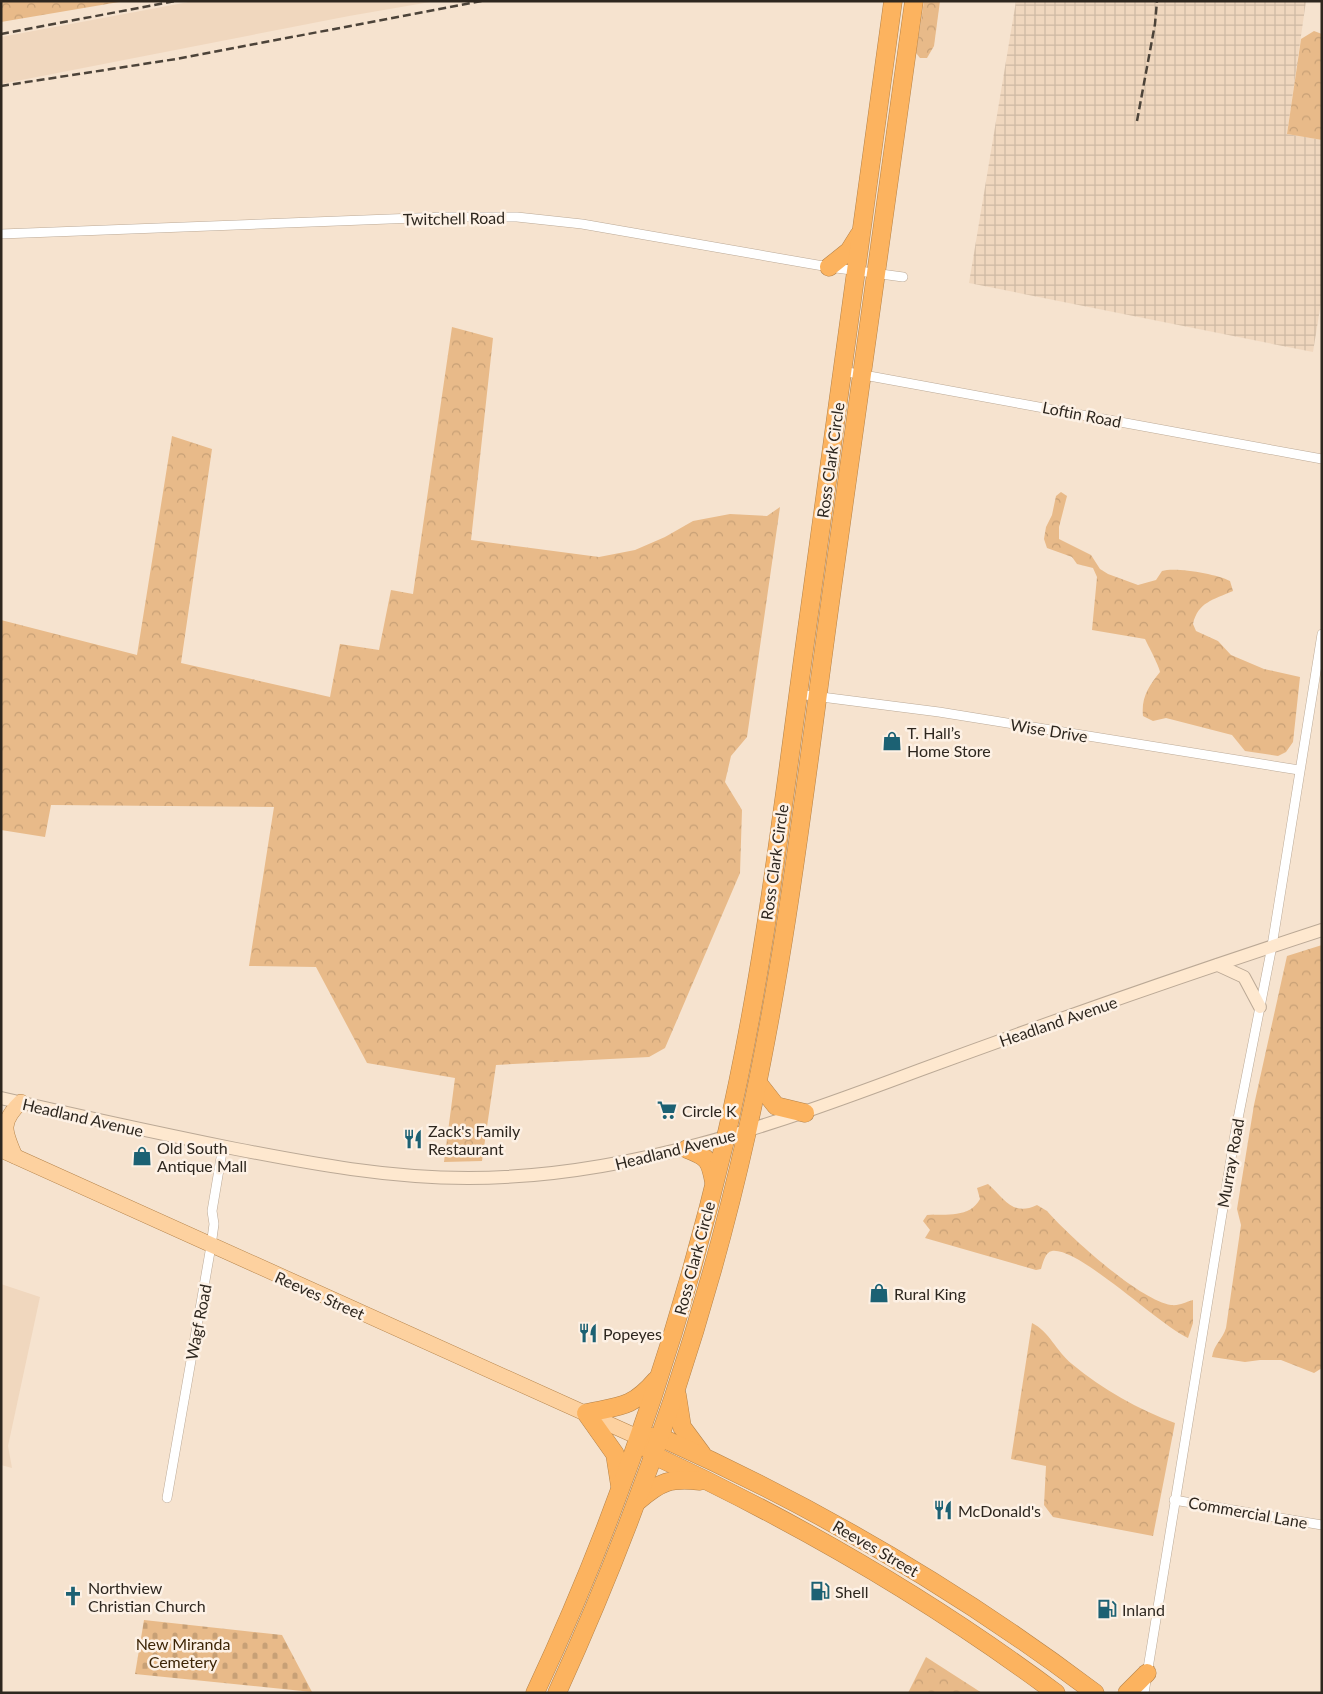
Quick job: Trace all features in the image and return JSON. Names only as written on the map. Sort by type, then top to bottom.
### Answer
[{"type":"highway","name":"Ross Clark Circle","points":[[535,1693],[576,1600],[640,1438],[660,1376],[726,1137],[760,956],[893,1]]},
{"type":"highway","name":"Ross Clark Circle","points":[[557,1693],[594,1609],[636,1503],[677,1389],[718,1250],[758,1083],[785,929],[914,1]]},
{"type":"highway","points":[[829,267],[849,251],[861,230]]},
{"type":"highway","points":[[758,1083],[776,1106],[805,1113]]},
{"type":"highway","points":[[687,1148],[707,1158],[714,1183]]},
{"type":"highway","points":[[620,1489],[615,1454],[586,1413],[630,1404],[643,1395],[660,1376]]},
{"type":"highway","points":[[677,1389],[682,1427],[704,1457]]},
{"type":"highway","name":"Reeves Street","points":[[640,1438],[660,1437],[704,1457],[792,1501],[932,1579],[1006,1627],[1095,1693]]},
{"type":"highway","name":"Reeves Street","points":[[640,1438],[653,1455],[799,1528],[890,1580],[978,1637],[1056,1693]]},
{"type":"highway","points":[[636,1503],[653,1488],[666,1481],[682,1479],[710,1482]]},
{"type":"highway","points":[[1127,1693],[1146,1673]]},
{"type":"main road","name":"Headland Avenue","points":[[1,1098],[224,1146],[352,1170],[462,1178],[575,1170],[687,1148],[805,1113],[1218,965],[1322,930]]},
{"type":"main road","points":[[1218,965],[1244,977],[1260,1007]]},
{"type":"main road","points":[[15,1156],[4,1126],[7,1115],[21,1102]]},
{"type":"main road","name":"Reeves Street","points":[[1,1150],[640,1438]]},
{"type":"street","name":"Twitchell Road","points":[[1,234],[441,217],[517,217],[582,224],[829,267],[903,277]]},
{"type":"street","name":"Loftin Road","points":[[842,371],[1322,460]]},
{"type":"street","name":"Murray Road","points":[[1144,1693],[1174,1500],[1237,1124],[1272,946],[1322,634]]},
{"type":"street","name":"Wise Drive","points":[[798,694],[939,712],[1300,770]]},
{"type":"street","name":"Wagf Road","points":[[167,1498],[211,1246],[214,1224],[212,1211],[224,1146]]},
{"type":"street","name":"Commercial Lane","points":[[1174,1500],[1322,1525]]},
{"type":"shaded area","points":[[194,1],[436,1],[349,16],[1,84],[1,37]]},
{"type":"shaded area","points":[[1016,1],[1306,1],[1287,134],[1322,140],[1322,296],[1313,352],[969,283]]},
{"type":"shaded area","points":[[1,1284],[40,1297],[8,1446],[12,1468],[1,1465]]},
{"type":"green space","points":[[1,1],[125,1],[1,22]]},
{"type":"green space","points":[[924,1],[940,1],[934,46],[927,58],[920,58],[916,53]]},
{"type":"green space","points":[[1314,31],[1322,34],[1322,140],[1287,134],[1301,39]]},
{"type":"green space","points":[[452,327],[493,338],[471,540],[599,557],[635,550],[665,537],[693,521],[730,514],[767,516],[780,507],[747,737],[731,756],[725,782],[742,810],[740,873],[665,1048],[649,1057],[496,1065],[482,1161],[444,1162],[455,1078],[367,1063],[316,967],[249,966],[274,807],[51,805],[45,837],[1,830],[1,620],[137,655],[172,436],[212,449],[181,663],[330,697],[340,644],[379,650],[391,590],[413,594]]},
{"type":"green space","points":[[1061,492],[1067,496],[1059,527],[1059,539],[1091,555],[1100,569],[1108,574],[1138,585],[1156,580],[1162,571],[1168,570],[1196,572],[1230,581],[1233,591],[1203,606],[1195,617],[1193,624],[1196,631],[1218,641],[1231,655],[1264,669],[1300,677],[1293,742],[1286,752],[1278,756],[1245,751],[1232,735],[1166,718],[1153,721],[1143,716],[1145,697],[1152,682],[1160,672],[1145,639],[1092,630],[1097,577],[1093,568],[1077,564],[1072,557],[1047,548],[1044,539],[1046,527],[1052,515],[1056,496]]},
{"type":"green space","points":[[1322,945],[1322,1368],[1314,1373],[1281,1360],[1245,1362],[1212,1357],[1226,1328],[1241,1225],[1237,1209],[1254,1105],[1287,956]]},
{"type":"green space","points":[[988,1184],[1004,1200],[1015,1207],[1021,1209],[1037,1205],[1047,1211],[1071,1236],[1105,1266],[1141,1292],[1157,1301],[1171,1305],[1193,1300],[1193,1323],[1188,1338],[1158,1318],[1099,1273],[1064,1253],[1052,1251],[1048,1253],[1041,1269],[1036,1270],[925,1238],[930,1230],[923,1221],[927,1215],[957,1214],[970,1209],[980,1199],[977,1188]]},
{"type":"green space","points":[[1032,1323],[1043,1331],[1066,1359],[1096,1382],[1134,1405],[1175,1423],[1153,1536],[1053,1517],[1044,1505],[1046,1466],[1011,1459]]},
{"type":"green space","name":"New Miranda Cemetery","points":[[144,1620],[282,1635],[312,1692],[135,1674]]},
{"type":"green space","points":[[926,1657],[982,1693],[908,1693]]},
{"type":"railway","points":[[1,34],[175,1]]},
{"type":"railway","points":[[1,86],[176,59],[482,1]]},
{"type":"railway","points":[[1137,121],[1155,24],[1157,1]]},
{"type":"place","name":"T. Hall’s Home Store","points":[[892,741]]},
{"type":"place","name":"Circle K","points":[[667,1110]]},
{"type":"place","name":"Zack's Family Restaurant","points":[[413,1139]]},
{"type":"place","name":"Old South Antique Mall","points":[[142,1156]]},
{"type":"place","name":"Rural King","points":[[879,1293]]},
{"type":"place","name":"Popeyes","points":[[588,1333]]},
{"type":"place","name":"McDonald's","points":[[943,1510]]},
{"type":"place","name":"Shell","points":[[820,1591]]},
{"type":"place","name":"Northview Christian Church","points":[[73,1596]]},
{"type":"place","name":"Inland","points":[[1107,1609]]}]
